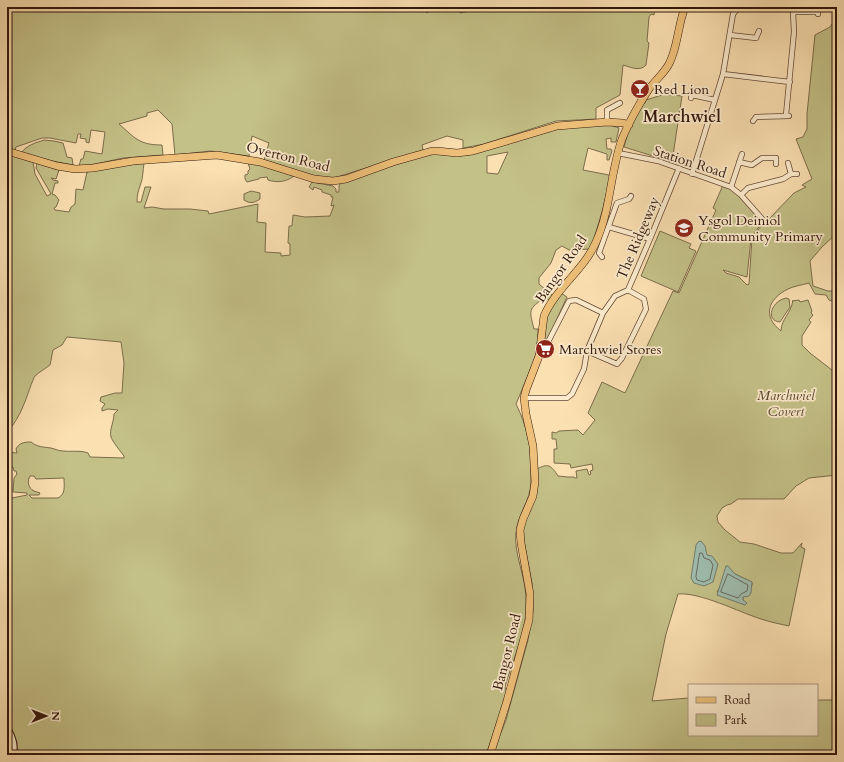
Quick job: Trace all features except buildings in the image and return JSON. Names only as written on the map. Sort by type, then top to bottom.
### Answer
[{"type":"main road","name":"Bangor Road","points":[[490,755],[528,628],[530,594],[520,542],[520,530],[533,496],[535,482],[533,446],[524,398],[540,356],[543,322],[547,310],[590,255],[596,242],[605,220],[618,153],[628,125],[649,89],[665,72],[670,63],[685,7]]},
{"type":"main road","name":"Overton Road","points":[[7,151],[57,166],[85,169],[133,161],[217,155],[260,162],[314,179],[333,181],[346,179],[394,162],[437,150],[457,153],[474,151],[557,126],[607,122],[628,125]]},
{"type":"main road","points":[[7,728],[13,739],[13,755]]},
{"type":"street","points":[[692,174],[722,74],[733,14],[739,7]]},
{"type":"street","points":[[754,117],[788,116],[794,32],[792,10],[818,12]]},
{"type":"street","points":[[730,34],[756,40],[759,31]]},
{"type":"street","points":[[722,74],[790,82]]},
{"type":"street","points":[[692,98],[692,95],[715,100]]},
{"type":"street","points":[[607,122],[606,109],[620,103]]},
{"type":"street","name":"Station Road","points":[[618,153],[658,161],[730,186],[741,195],[764,221]]},
{"type":"street","points":[[730,186],[742,154]]},
{"type":"street","points":[[740,162],[752,165],[762,158],[776,158],[776,164]]},
{"type":"street","points":[[788,163],[790,174]]},
{"type":"street","name":"The Ridgeway","points":[[524,398],[567,398],[572,394],[584,369],[587,351],[603,313],[615,296],[628,290],[678,168]]},
{"type":"street","points":[[741,195],[748,188],[783,179],[790,174],[797,174]]},
{"type":"street","points":[[599,255],[617,203],[628,199],[631,196]]},
{"type":"street","points":[[608,227],[650,239]]},
{"type":"street","points":[[587,351],[617,364],[622,358],[646,308],[644,299],[628,290]]},
{"type":"street","points":[[547,344],[551,340],[569,301],[576,300],[603,313]]},
{"type":"green space","points":[[7,7],[422,7],[427,13],[436,9],[445,11],[447,9],[453,11],[459,10],[460,13],[487,7],[655,7],[654,15],[651,14],[649,17],[647,41],[649,43],[646,65],[638,69],[623,65],[620,95],[596,108],[596,119],[556,121],[484,144],[463,148],[463,140],[447,136],[422,145],[423,150],[334,178],[321,178],[264,160],[269,143],[252,136],[249,156],[210,151],[175,155],[172,124],[158,110],[147,113],[147,116],[119,124],[138,140],[148,144],[162,145],[163,155],[123,158],[86,166],[79,166],[85,151],[102,154],[105,132],[91,130],[89,143],[86,142],[86,139],[80,138],[81,134],[78,134],[76,143],[42,138],[16,147],[15,150],[7,147]]},
{"type":"green space","name":"Marchwiel Covert","points":[[837,17],[837,233],[810,261],[813,286],[828,291],[837,291],[837,303],[829,300],[826,295],[815,294],[809,283],[790,288],[781,293],[772,303],[770,314],[771,320],[781,331],[781,327],[793,300],[799,300],[800,302],[808,300],[812,311],[811,313],[813,315],[809,320],[811,322],[802,336],[802,345],[837,374],[837,475],[809,478],[796,486],[784,499],[738,499],[722,508],[717,516],[718,522],[725,530],[740,542],[754,544],[781,553],[793,553],[802,543],[801,547],[805,549],[789,626],[761,619],[708,599],[687,594],[678,594],[666,634],[652,701],[688,698],[688,736],[818,736],[818,700],[837,700],[837,755],[492,755],[506,720],[528,640],[533,611],[532,583],[523,536],[524,523],[537,469],[544,466],[549,466],[558,476],[575,478],[577,478],[576,471],[587,469],[589,475],[591,474],[590,471],[593,470],[592,464],[571,468],[570,464],[554,463],[554,449],[557,449],[556,439],[552,439],[552,432],[556,433],[559,431],[578,430],[583,435],[595,420],[588,413],[602,382],[625,393],[673,291],[679,293],[716,210],[713,208],[723,185],[735,191],[763,221],[751,238],[747,277],[723,270],[726,273],[739,277],[747,285],[749,284],[752,238],[764,222],[766,222],[794,193],[806,187],[802,185],[812,179],[796,139],[803,137],[807,129],[807,114],[815,35],[830,27]],"holes":[[[730,569],[735,574],[752,582],[746,596],[743,597],[744,602],[717,592]]]},
{"type":"green space","points":[[662,94],[682,96],[672,162],[624,147],[629,129],[643,104],[646,100]]},
{"type":"green space","points":[[604,123],[619,128],[616,142],[611,142],[611,138],[606,139],[607,149],[611,149],[612,151],[609,160],[607,160],[607,154],[588,148],[583,170],[609,175],[610,177],[602,213],[590,249],[569,250],[562,246],[556,250],[551,263],[539,278],[539,284],[553,296],[549,300],[545,297],[531,310],[534,329],[538,329],[537,350],[516,404],[528,438],[531,456],[530,490],[518,522],[516,540],[516,548],[524,582],[526,599],[525,621],[505,687],[507,693],[486,755],[35,755],[35,751],[31,752],[32,755],[22,755],[17,749],[17,742],[7,721],[7,499],[27,495],[27,493],[13,492],[14,478],[17,474],[13,467],[7,464],[7,452],[17,453],[16,449],[20,444],[31,442],[38,446],[60,451],[85,452],[88,453],[90,457],[124,458],[112,439],[111,434],[114,414],[118,410],[108,409],[102,411],[105,404],[100,401],[101,397],[115,393],[122,393],[124,363],[121,342],[67,337],[62,345],[53,350],[50,365],[35,376],[21,412],[7,433],[7,154],[33,162],[35,174],[47,196],[51,194],[36,168],[37,163],[59,170],[56,179],[51,178],[58,181],[58,183],[55,183],[52,194],[59,200],[54,208],[55,210],[69,212],[71,207],[75,204],[76,189],[83,190],[87,172],[144,163],[137,202],[141,202],[145,187],[151,187],[144,208],[190,209],[208,211],[209,214],[258,204],[257,222],[266,223],[265,252],[281,253],[281,256],[290,255],[290,244],[288,243],[289,226],[292,226],[293,215],[305,217],[330,216],[334,205],[331,206],[333,197],[314,187],[313,190],[309,187],[312,182],[333,186],[336,189],[336,192],[339,192],[341,182],[432,153],[468,155],[544,131]],"holes":[[[508,152],[498,174],[487,173],[487,156]],[[30,476],[34,476],[36,479],[64,478],[64,490],[61,496],[58,498],[32,498],[29,495],[39,495],[40,493],[32,490],[29,486],[28,482]]]},
{"type":"green space","points":[[44,140],[63,143],[67,157],[72,158],[73,165],[21,153],[34,143]]},
{"type":"green space","points":[[251,162],[294,176],[288,180],[281,181],[268,180],[267,177],[247,182],[245,175],[248,174],[250,169],[248,163]]},
{"type":"green space","points":[[251,191],[260,193],[260,199],[252,202],[244,200],[244,194]]},
{"type":"green space","points":[[660,231],[691,244],[689,248],[696,251],[678,292],[641,276]]},
{"type":"green space","points":[[561,293],[567,297],[545,345],[547,314]]},
{"type":"green space","points":[[786,298],[789,299],[790,307],[780,322],[775,321],[771,315],[772,311],[777,303]]},
{"type":"water","points":[[701,541],[705,546],[707,555],[712,556],[718,564],[713,582],[704,586],[694,583],[691,578],[696,545]]},
{"type":"water","points":[[726,566],[728,566],[735,574],[752,582],[751,593],[749,596],[743,597],[743,600],[747,603],[745,605],[717,595]]},
{"type":"place","name":"Red Lion","points":[[640,89]]},
{"type":"place","name":"Ysgol Deiniol Community Primary","points":[[684,228]]},
{"type":"place","name":"Marchwiel Stores","points":[[545,349]]},
{"type":"district","name":"Marchwiel","points":[[682,117]]}]
